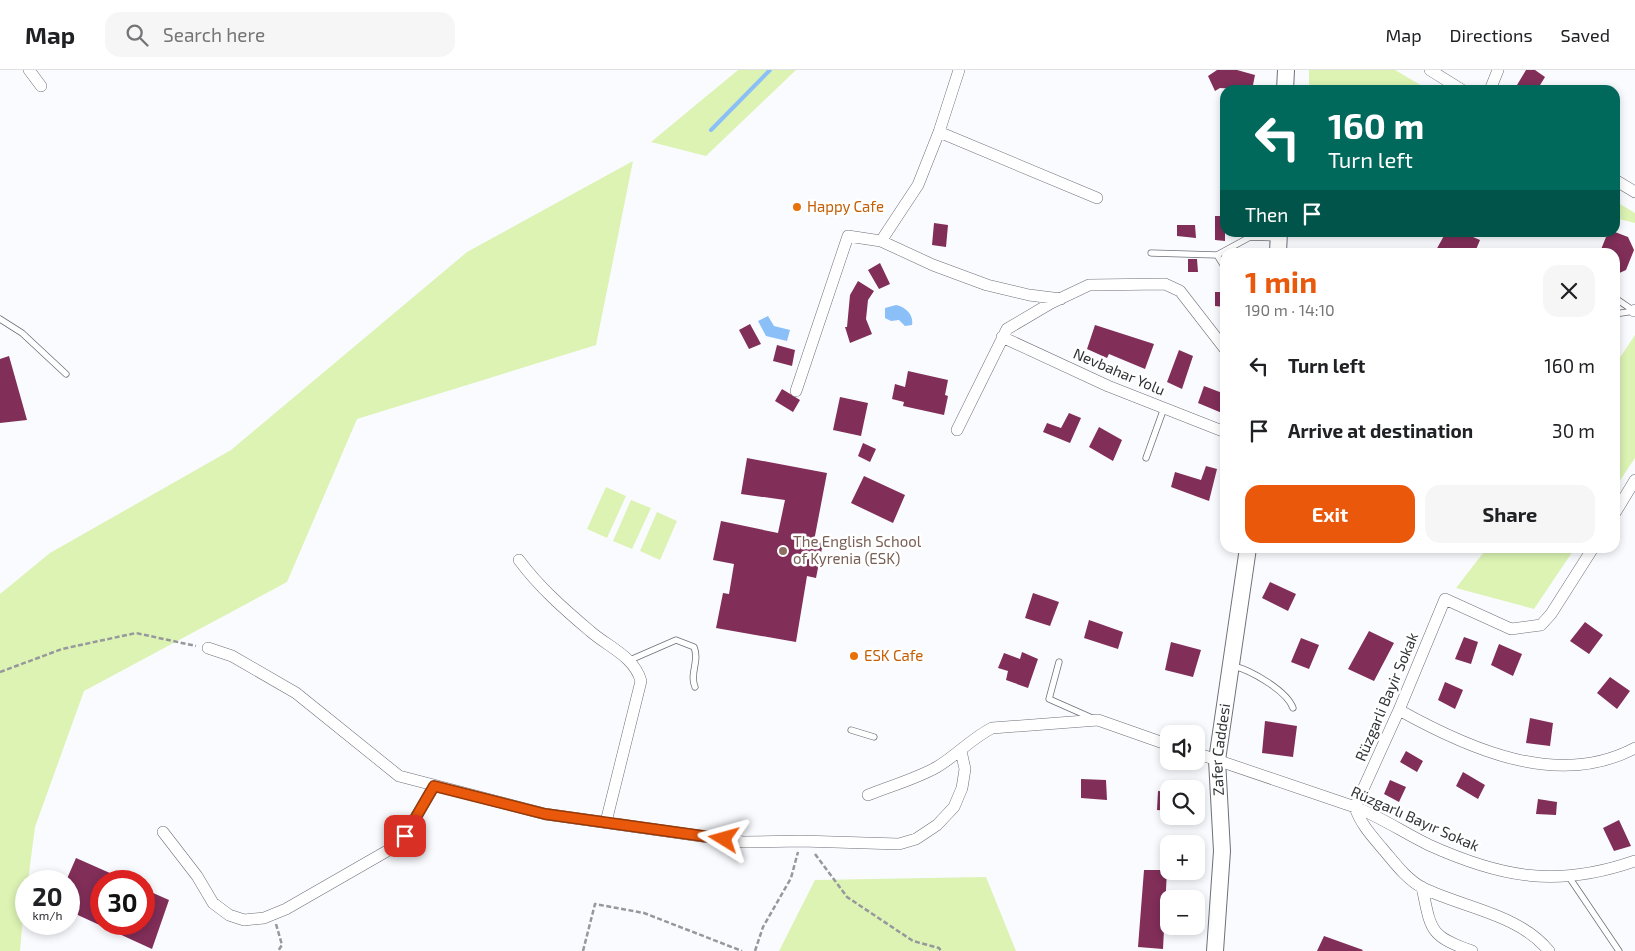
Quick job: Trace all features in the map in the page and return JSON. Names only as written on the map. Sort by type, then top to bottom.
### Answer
[{"type":"street","points":[[29,70],[41,86]]},
{"type":"street","points":[[881,241],[918,186],[939,132],[959,70]]},
{"type":"street","points":[[1285,85],[1286,70]]},
{"type":"street","points":[[1430,70],[1454,85]]},
{"type":"street","points":[[1492,85],[1498,70]]},
{"type":"street","points":[[939,132],[1097,198]]},
{"type":"street","points":[[1620,183],[1635,192]]},
{"type":"street","points":[[796,391],[848,236],[881,241],[933,265],[987,285],[1029,296],[1060,299]]},
{"type":"street","points":[[957,430],[1006,330],[1060,299],[1089,285],[1165,284],[1180,291],[1220,342]]},
{"type":"street","name":"Nevbahar Yolu","points":[[1002,337],[1108,386],[1220,430]]},
{"type":"street","points":[[1620,505],[1635,480]]},
{"type":"street","name":"Zafer Caddesi","points":[[1215,951],[1222,851],[1217,760],[1229,665],[1247,553]]},
{"type":"street","name":"Rüzgarli Bayir Sokak","points":[[1355,807],[1399,710],[1445,599],[1511,629],[1541,625],[1551,614],[1589,553]]},
{"type":"street","points":[[519,560],[538,584],[591,632],[630,660],[638,670],[641,681],[606,822]]},
{"type":"street","points":[[208,648],[232,656],[296,694],[399,776],[545,814],[743,842],[801,841],[899,844],[916,839],[938,825],[954,807],[962,788],[965,769],[961,751]]},
{"type":"street","points":[[1399,710],[1488,752],[1520,761],[1552,764],[1601,763],[1635,748]]},
{"type":"street","points":[[868,795],[936,767],[961,751],[977,736],[992,728],[1098,720],[1160,742]]},
{"type":"street","name":"Rüzgarlı Bayır Sokak","points":[[1205,756],[1264,778],[1355,807],[1377,816],[1428,845],[1506,873],[1542,878],[1569,877],[1635,861]]},
{"type":"street","points":[[163,832],[188,863],[213,903],[229,915],[244,920],[264,918],[394,847],[405,836],[434,786]]},
{"type":"street","points":[[1355,807],[1359,819],[1374,839],[1402,872],[1422,887],[1530,932],[1549,951]]},
{"type":"street","points":[[1422,887],[1430,924],[1436,934],[1446,942],[1472,951]]},
{"type":"lane","points":[[1230,248],[1250,237],[1278,241]]},
{"type":"lane","points":[[1151,253],[1217,255],[1220,253]]},
{"type":"lane","points":[[1217,255],[1220,260]]},
{"type":"lane","points":[[1620,301],[1634,310]]},
{"type":"lane","points":[[1620,313],[1634,310]]},
{"type":"lane","points":[[0,319],[22,333],[66,374]]},
{"type":"lane","points":[[1146,458],[1164,408]]},
{"type":"lane","points":[[630,660],[676,640],[684,642],[694,647],[697,654],[692,681],[695,687]]},
{"type":"lane","points":[[1059,662],[1049,699],[1098,720]]},
{"type":"lane","points":[[1229,665],[1247,669],[1290,699],[1293,708]]},
{"type":"lane","points":[[851,730],[874,736]]},
{"type":"lane","points":[[1569,877],[1619,951]]},
{"type":"path","points":[[0,672],[62,649],[136,634],[208,648]]},
{"type":"path","points":[[755,951],[763,927],[792,878],[801,841],[818,857],[847,897],[913,941],[939,948],[941,951]]},
{"type":"path","points":[[583,951],[594,904],[644,913],[742,951]]},
{"type":"path","points":[[273,914],[282,945],[278,951]]},
{"type":"green space","points":[[738,70],[796,70],[706,156],[651,142]]},
{"type":"green space","points":[[1309,70],[1395,70],[1420,85],[1309,85]]},
{"type":"green space","points":[[633,161],[596,345],[357,419],[287,582],[84,691],[35,827],[29,870],[15,870],[15,935],[21,935],[20,951],[0,951],[0,594],[50,553],[231,450],[467,252]]},
{"type":"green space","points":[[1620,204],[1635,213],[1635,223],[1620,219]]},
{"type":"green space","points":[[1635,335],[1635,458],[1620,480],[1620,358]]},
{"type":"green space","points":[[606,487],[626,496],[607,538],[587,529]]},
{"type":"green space","points":[[631,500],[651,508],[632,549],[613,541]]},
{"type":"green space","points":[[657,512],[677,521],[660,560],[640,551]]},
{"type":"green space","points":[[1483,553],[1572,553],[1534,609],[1456,588]]},
{"type":"green space","points":[[986,877],[1016,951],[779,951],[815,880]]},
{"type":"water","points":[[896,305],[903,307],[910,314],[912,325],[905,326],[899,320],[891,321],[885,318],[885,308]]},
{"type":"water","points":[[768,316],[774,326],[790,330],[787,341],[766,336],[758,321]]},
{"type":"building","points":[[1217,70],[1237,70],[1255,75],[1253,85],[1220,85],[1220,88],[1215,91],[1208,76]]},
{"type":"building","points":[[1526,70],[1535,70],[1545,77],[1540,85],[1517,85]]},
{"type":"building","points":[[1215,216],[1220,216],[1220,237],[1225,237],[1225,241],[1215,240]]},
{"type":"building","points":[[934,223],[948,225],[946,247],[932,245]]},
{"type":"building","points":[[1177,225],[1195,225],[1196,238],[1177,236]]},
{"type":"building","points":[[1620,234],[1628,237],[1634,250],[1626,270],[1620,273],[1620,248],[1602,248],[1606,237],[1620,237]]},
{"type":"building","points":[[1443,237],[1473,237],[1480,240],[1477,248],[1437,248]]},
{"type":"building","points":[[1188,259],[1197,259],[1198,272],[1188,272]]},
{"type":"building","points":[[880,263],[890,284],[879,289],[868,270]]},
{"type":"building","points":[[858,281],[874,291],[868,300],[866,319],[872,334],[850,343],[845,327],[847,327],[850,295]]},
{"type":"building","points":[[1215,292],[1220,292],[1220,306],[1215,306]]},
{"type":"building","points":[[750,324],[761,344],[749,349],[739,330]]},
{"type":"building","points":[[1095,325],[1154,344],[1145,369],[1109,354],[1107,358],[1087,349]]},
{"type":"building","points":[[777,345],[795,350],[792,366],[773,361]]},
{"type":"building","points":[[1179,350],[1193,356],[1182,389],[1167,382]]},
{"type":"building","points":[[9,356],[27,420],[0,423],[0,359]]},
{"type":"building","points":[[908,371],[948,380],[945,395],[948,396],[944,415],[903,406],[904,402],[892,399],[895,384],[905,387]]},
{"type":"building","points":[[1204,386],[1220,392],[1220,412],[1198,403]]},
{"type":"building","points":[[782,389],[800,400],[793,412],[775,401]]},
{"type":"building","points":[[840,397],[868,403],[861,436],[833,430]]},
{"type":"building","points":[[1069,413],[1081,418],[1070,443],[1043,432],[1047,423],[1061,428]]},
{"type":"building","points":[[1099,427],[1122,440],[1113,461],[1089,447]]},
{"type":"building","points":[[863,443],[876,449],[870,462],[858,456]]},
{"type":"building","points":[[747,458],[827,473],[814,541],[823,543],[816,578],[807,576],[796,642],[716,628],[723,593],[729,594],[734,564],[713,560],[721,521],[778,533],[785,500],[741,494]]},
{"type":"building","points":[[1206,466],[1217,469],[1209,501],[1171,487],[1175,472],[1201,480]]},
{"type":"building","points":[[864,476],[905,495],[893,523],[851,503]]},
{"type":"building","points":[[1270,582],[1296,594],[1288,611],[1262,598]]},
{"type":"building","points":[[1033,593],[1059,602],[1050,626],[1025,618]]},
{"type":"building","points":[[1089,620],[1123,632],[1118,649],[1084,638]]},
{"type":"building","points":[[1585,622],[1603,635],[1589,654],[1570,641]]},
{"type":"building","points":[[1369,631],[1394,643],[1374,681],[1348,669]]},
{"type":"building","points":[[1464,637],[1478,642],[1471,664],[1455,659]]},
{"type":"building","points":[[1301,638],[1319,645],[1309,669],[1291,662]]},
{"type":"building","points":[[1171,642],[1201,650],[1193,677],[1165,670]]},
{"type":"building","points":[[1499,644],[1522,654],[1513,676],[1491,665]]},
{"type":"building","points":[[1022,652],[1038,659],[1028,688],[1006,680],[1008,671],[998,668],[1004,653],[1020,659]]},
{"type":"building","points":[[1610,677],[1630,691],[1617,709],[1597,693]]},
{"type":"building","points":[[1445,682],[1463,690],[1455,709],[1438,700]]},
{"type":"building","points":[[1530,718],[1553,723],[1550,746],[1526,743]]},
{"type":"building","points":[[1265,721],[1297,726],[1293,757],[1262,753]]},
{"type":"building","points":[[1406,751],[1423,761],[1417,772],[1400,762]]},
{"type":"building","points":[[1463,772],[1485,785],[1478,799],[1456,786]]},
{"type":"building","points":[[1081,779],[1106,780],[1107,800],[1081,798]]},
{"type":"building","points":[[1390,780],[1406,787],[1399,802],[1384,794]]},
{"type":"building","points":[[1158,791],[1160,791],[1160,810],[1157,810]]},
{"type":"building","points":[[1538,799],[1557,802],[1556,815],[1536,814]]},
{"type":"building","points":[[1619,820],[1631,846],[1614,851],[1603,828]]},
{"type":"building","points":[[76,858],[103,870],[90,870],[90,921],[80,916],[80,870],[71,870]]},
{"type":"building","points":[[1144,870],[1160,870],[1160,880],[1166,880],[1166,890],[1160,890],[1160,935],[1164,935],[1163,949],[1138,947]]},
{"type":"building","points":[[155,894],[169,900],[152,949],[121,935],[155,935]]},
{"type":"building","points":[[1324,936],[1363,950],[1317,951]]},
{"type":"waterway","points":[[711,130],[770,70]]},
{"type":"place","name":"Happy Cafe","points":[[797,207]]},
{"type":"place","name":"The English School of Kyrenia (ESK)","points":[[783,551]]},
{"type":"place","name":"ESK Cafe","points":[[854,656]]},
{"type":"route","points":[[405,836],[434,786],[545,814],[724,839]]}]
